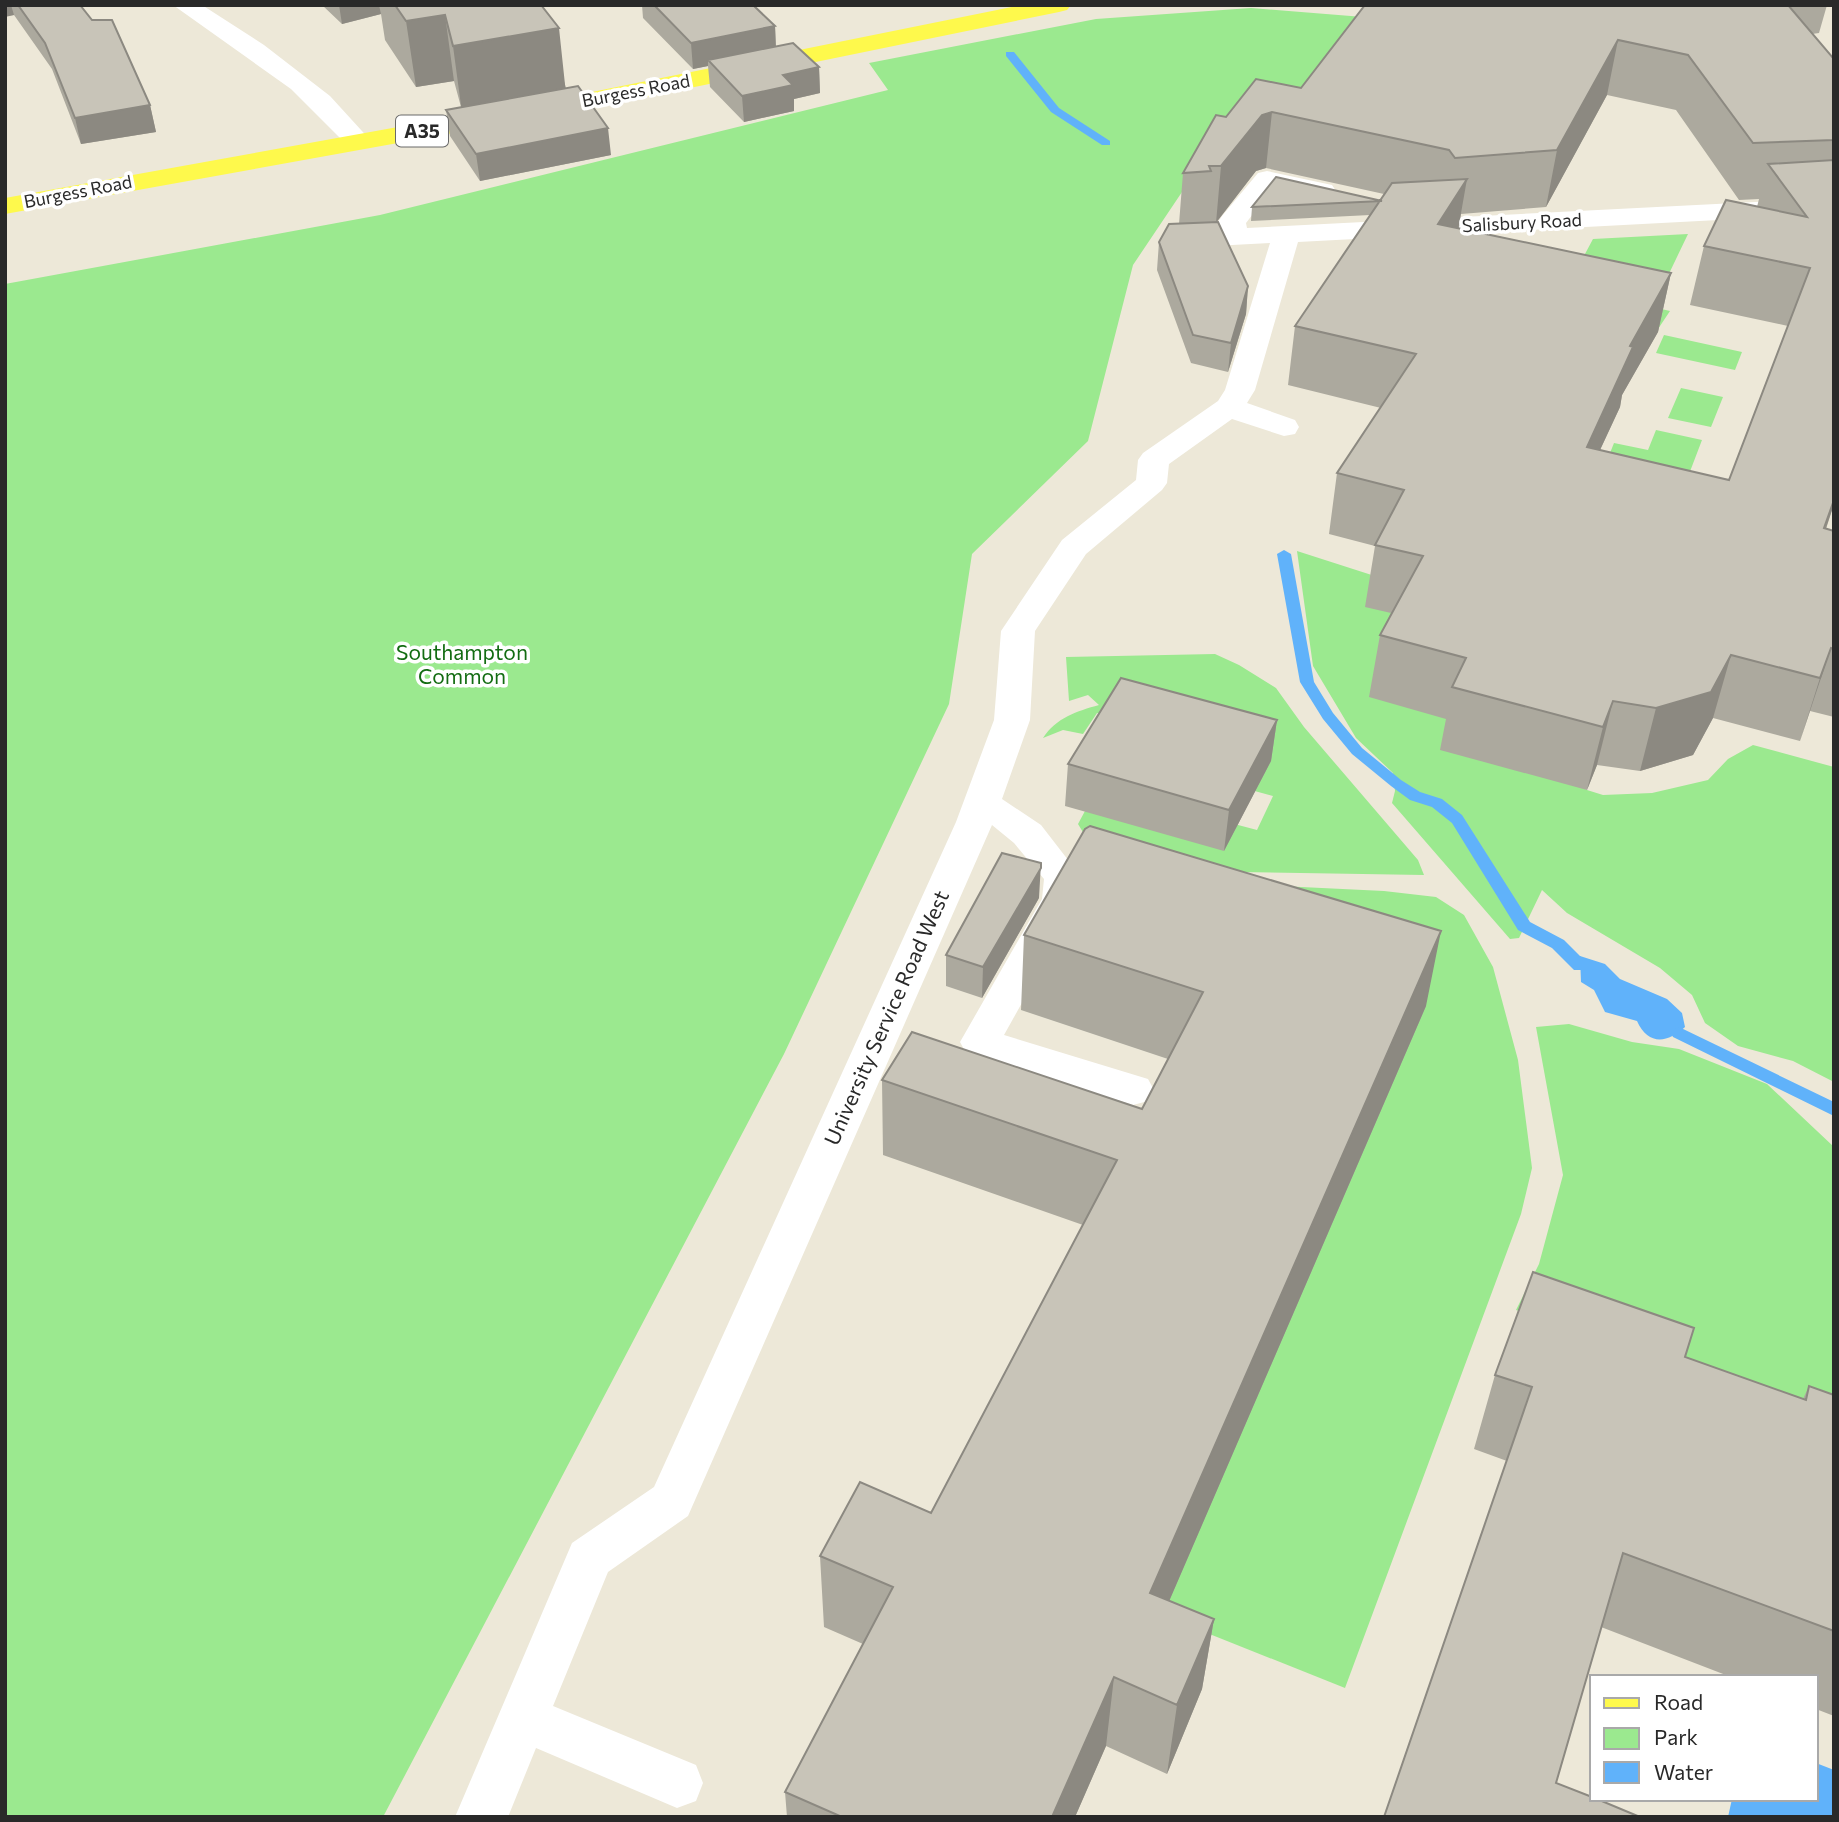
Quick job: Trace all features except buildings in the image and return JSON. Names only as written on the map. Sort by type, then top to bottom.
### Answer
[{"type":"main road","name":"Burgess Road","points":[[5,206],[727,74],[1059,5]]},
{"type":"street","points":[[186,5],[270,61],[320,101],[359,142]]},
{"type":"street","points":[[1236,238],[1232,222],[1267,179],[1343,196]]},
{"type":"street","points":[[1382,204],[1468,226]]},
{"type":"street","name":"Salisbury Road","points":[[1168,241],[1834,206]]},
{"type":"street","name":"University Service Road West","points":[[481,1817],[589,1558],[671,1501],[981,804],[1012,720],[1018,631],[1074,547],[1151,483],[1153,460],[1229,407],[1248,368],[1286,236]]},
{"type":"street","points":[[1229,407],[1284,427]]},
{"type":"street","points":[[981,804],[1005,813],[1030,834],[1063,878],[1061,899],[980,1042],[1133,1090]]},
{"type":"street","points":[[523,1718],[677,1783]]},
{"type":"green space","name":"Southampton Common","points":[[1251,8],[1388,19],[1298,139],[1227,125],[1133,265],[1088,441],[972,554],[949,704],[784,1054],[383,1817],[5,1817],[5,284],[380,215],[888,90],[869,63],[1096,19]]},
{"type":"green space","points":[[1688,234],[1653,307],[1670,311],[1656,332],[1555,310],[1593,239]]},
{"type":"green space","points":[[1664,335],[1742,352],[1735,370],[1656,353]]},
{"type":"green space","points":[[1681,388],[1723,397],[1711,427],[1668,418]]},
{"type":"green space","points":[[1656,430],[1702,440],[1686,482],[1606,463],[1614,443],[1648,450]]},
{"type":"green space","points":[[1297,551],[1381,578],[1412,618],[1453,721],[1587,790],[1603,795],[1652,793],[1708,780],[1728,759],[1753,745],[1834,767],[1834,1082],[1793,1061],[1738,1046],[1705,1023],[1692,995],[1660,968],[1567,913],[1542,890],[1519,938],[1510,939],[1392,803],[1395,791],[1393,773],[1356,738],[1313,666]]},
{"type":"green space","points":[[1215,654],[1276,688],[1304,727],[1418,860],[1424,875],[1106,870],[1078,824],[1085,811],[1223,821],[1257,830],[1273,796],[1240,787],[1256,757],[1097,713],[1083,734],[1063,730],[1043,738],[1061,720],[1099,705],[1088,695],[1069,701],[1066,657]]},
{"type":"green space","points":[[1262,885],[1384,891],[1436,897],[1464,915],[1493,967],[1518,1060],[1532,1168],[1521,1214],[1345,1688],[1162,1615],[1395,1072]]},
{"type":"green space","points":[[1569,1024],[1632,1042],[1679,1049],[1767,1084],[1834,1147],[1834,1406],[1815,1405],[1516,1310],[1539,1264],[1563,1175],[1536,1027]]},
{"type":"water","points":[[1580,956],[1605,964],[1620,979],[1667,999],[1682,1013],[1685,1027],[1665,1039],[1653,1038],[1647,1035],[1637,1021],[1605,1012],[1594,990],[1581,982]]},
{"type":"water","points":[[1818,1764],[1834,1770],[1834,1817],[1728,1817],[1732,1801],[1818,1801]]},
{"type":"waterway","points":[[1010,54],[1055,110],[1106,143]]},
{"type":"waterway","points":[[1284,554],[1307,682],[1328,716],[1357,751],[1396,783],[1415,796],[1437,803],[1457,819],[1524,926],[1558,944],[1580,966]]},
{"type":"waterway","points":[[1679,1033],[1834,1110]]}]
